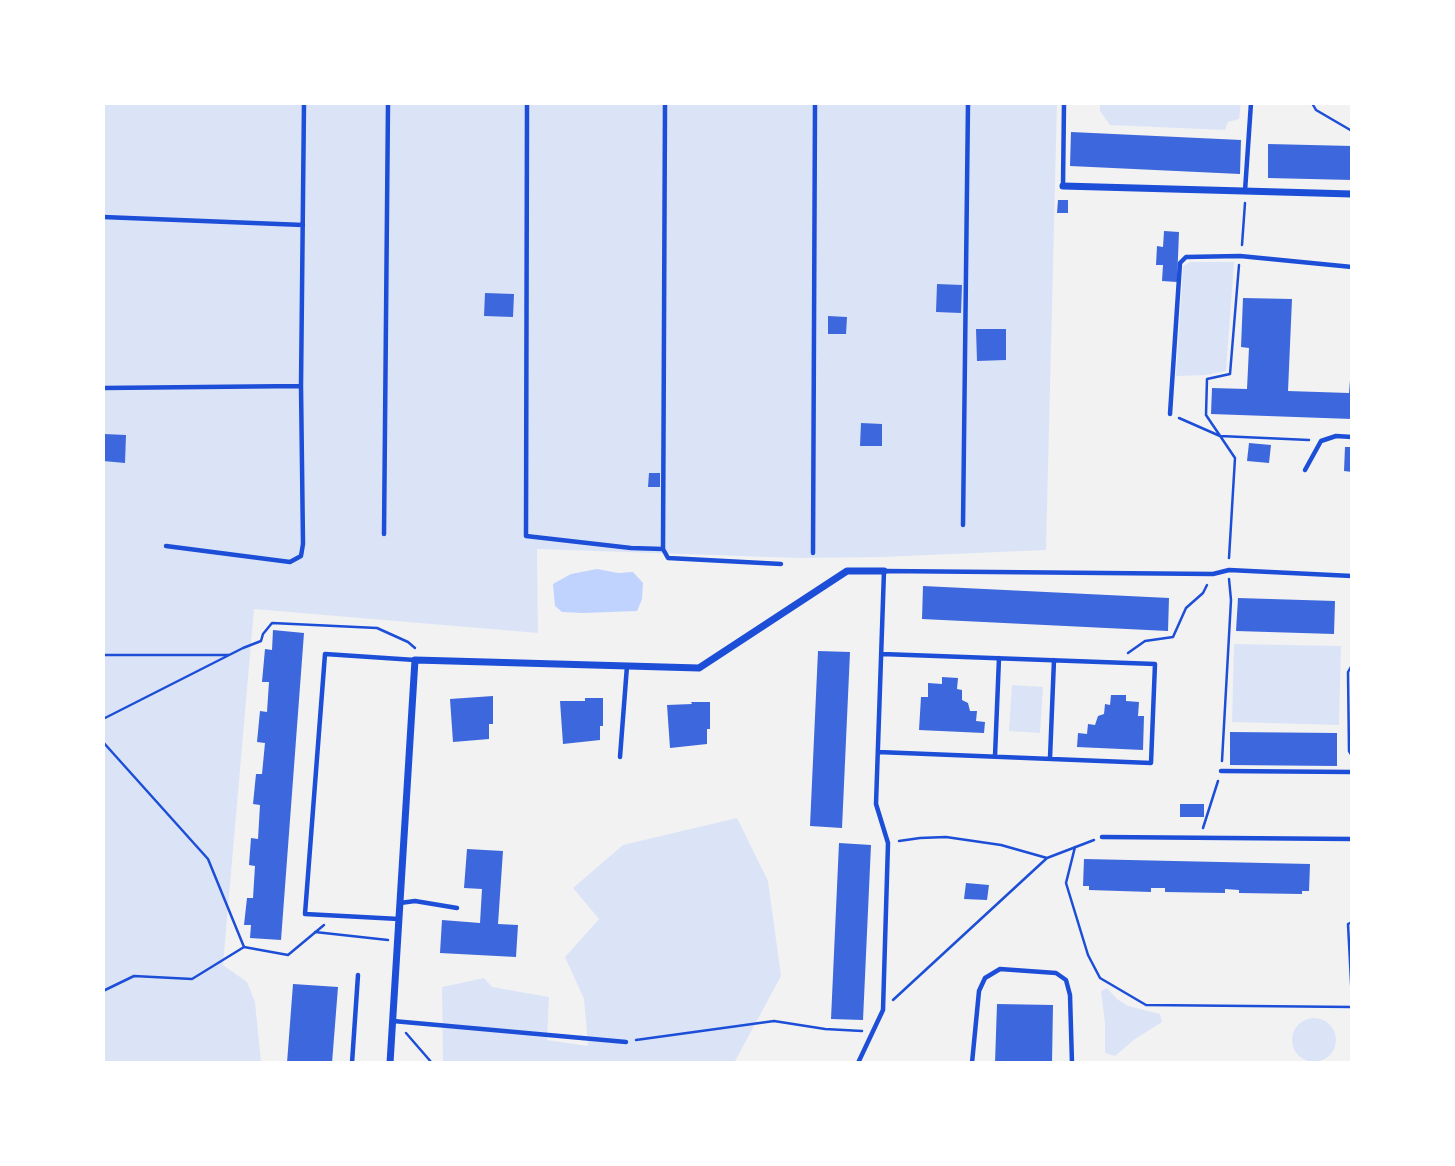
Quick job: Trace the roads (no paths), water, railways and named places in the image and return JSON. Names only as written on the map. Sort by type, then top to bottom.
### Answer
[{"type":"street","points":[[1063,186],[1352,194]]},
{"type":"street","points":[[390,1063],[415,660],[699,668],[846,571],[884,570]]},
{"type":"lane","points":[[166,546],[290,562],[301,556],[304,103]]},
{"type":"lane","points":[[384,534],[388,103]]},
{"type":"lane","points":[[527,103],[526,536],[663,549]]},
{"type":"lane","points":[[665,103],[663,549],[667,558],[781,564]]},
{"type":"lane","points":[[813,553],[815,103]]},
{"type":"lane","points":[[963,525],[968,103]]},
{"type":"lane","points":[[1063,186],[1064,103]]},
{"type":"lane","points":[[1245,192],[1251,103]]},
{"type":"lane","points":[[103,217],[303,225]]},
{"type":"lane","points":[[1170,414],[1180,263],[1186,257],[1240,256],[1352,267]]},
{"type":"lane","points":[[103,388],[301,386]]},
{"type":"lane","points":[[1305,470],[1321,441],[1336,436],[1352,437]]},
{"type":"lane","points":[[858,1063],[883,1010],[888,843],[876,804],[884,570],[1213,573],[1229,570],[1352,576]]},
{"type":"lane","points":[[399,919],[305,914],[325,654],[415,660]]},
{"type":"lane","points":[[878,752],[1151,763],[1154,664],[882,654]]},
{"type":"lane","points":[[995,756],[999,658]]},
{"type":"lane","points":[[1050,758],[1054,660]]},
{"type":"lane","points":[[620,757],[627,666]]},
{"type":"lane","points":[[1221,771],[1352,772]]},
{"type":"lane","points":[[1102,837],[1352,839]]},
{"type":"lane","points":[[400,903],[415,901],[457,908]]},
{"type":"lane","points":[[972,1063],[979,991],[985,978],[1000,969],[1056,974],[1066,980],[1070,995],[1072,1063]]},
{"type":"lane","points":[[352,1063],[358,975]]},
{"type":"lane","points":[[393,1021],[626,1042]]},
{"type":"water","points":[[597,569],[618,573],[633,572],[643,583],[642,599],[637,611],[562,612],[555,606],[553,584],[571,574]]}]
